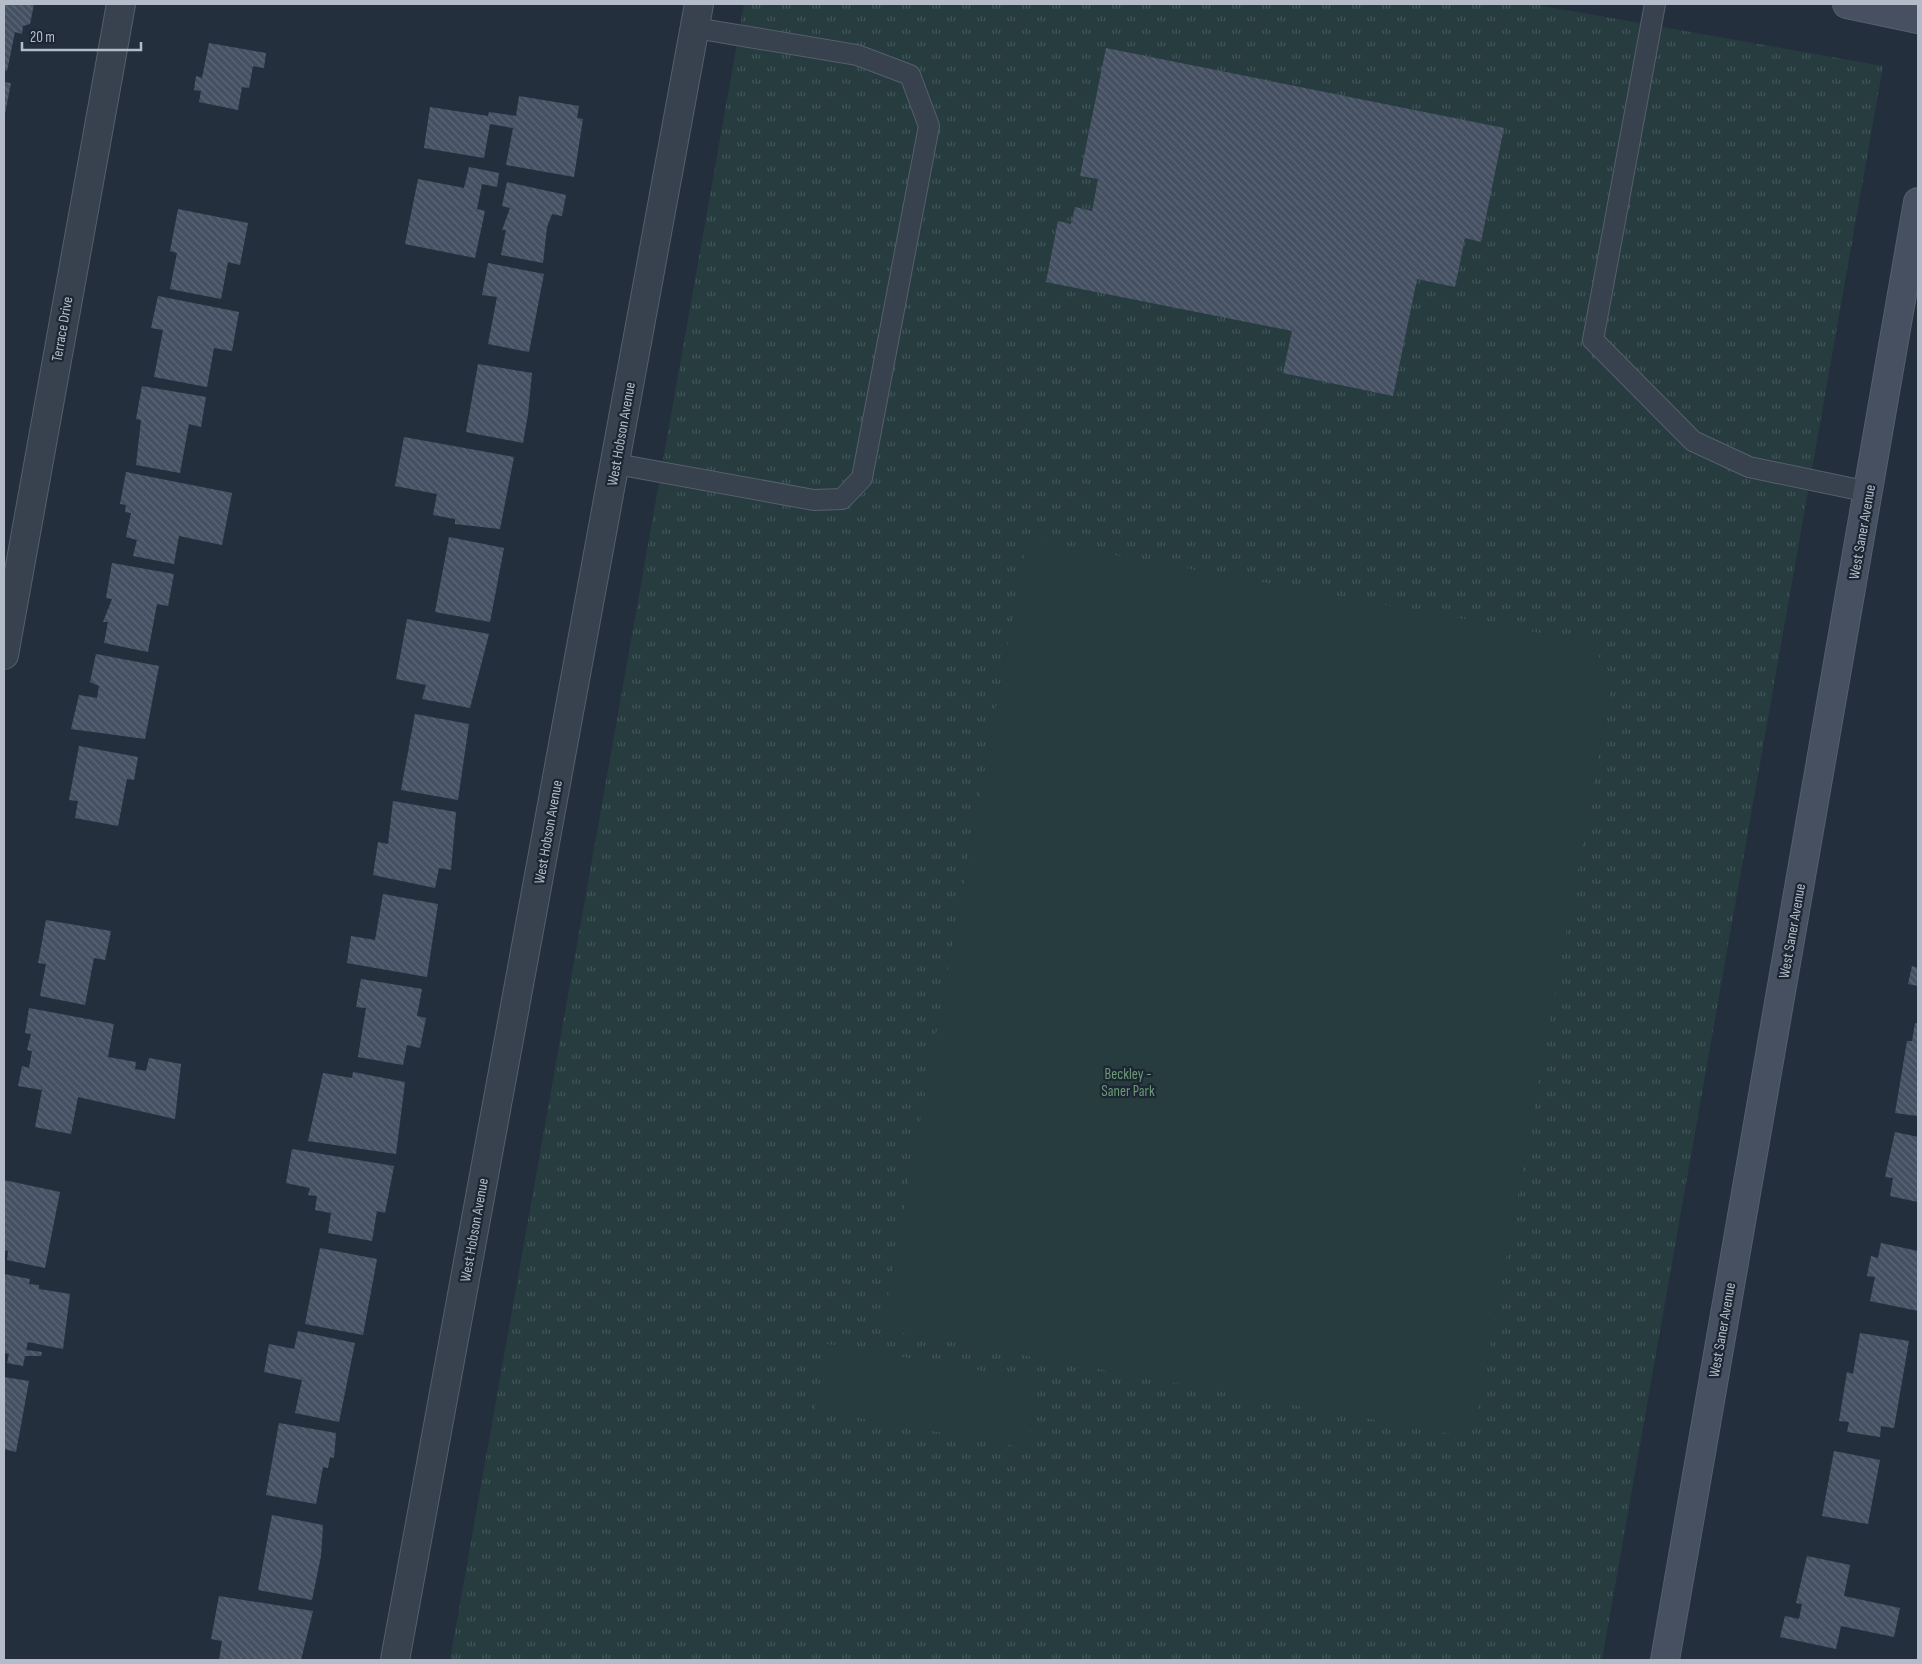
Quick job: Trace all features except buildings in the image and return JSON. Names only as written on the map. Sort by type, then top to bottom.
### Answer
[{"type":"street","name":"Terrace Drive","points":[[4,655],[121,4]]},
{"type":"street","points":[[1847,4],[1918,19]]},
{"type":"street","name":"West Hobson Avenue","points":[[395,1660],[697,16]]},
{"type":"street","name":"West Saner Avenue","points":[[1665,1660],[1918,202]]},
{"type":"lane","points":[[1655,4],[1593,340],[1693,441],[1750,467],[1869,492]]},
{"type":"lane","points":[[616,464],[814,500],[842,499],[862,478],[929,126],[910,75],[856,55],[697,16]]},
{"type":"green space","name":"Beckley - Saner Park","points":[[744,4],[1532,4],[1883,66],[1602,1660],[450,1660]]},
{"type":"green space","points":[[1027,539],[1589,642],[1613,678],[1477,1417],[1452,1434],[882,1329]]},
{"type":"green space","points":[[827,1344],[1039,1381],[1027,1448],[815,1410]]}]
